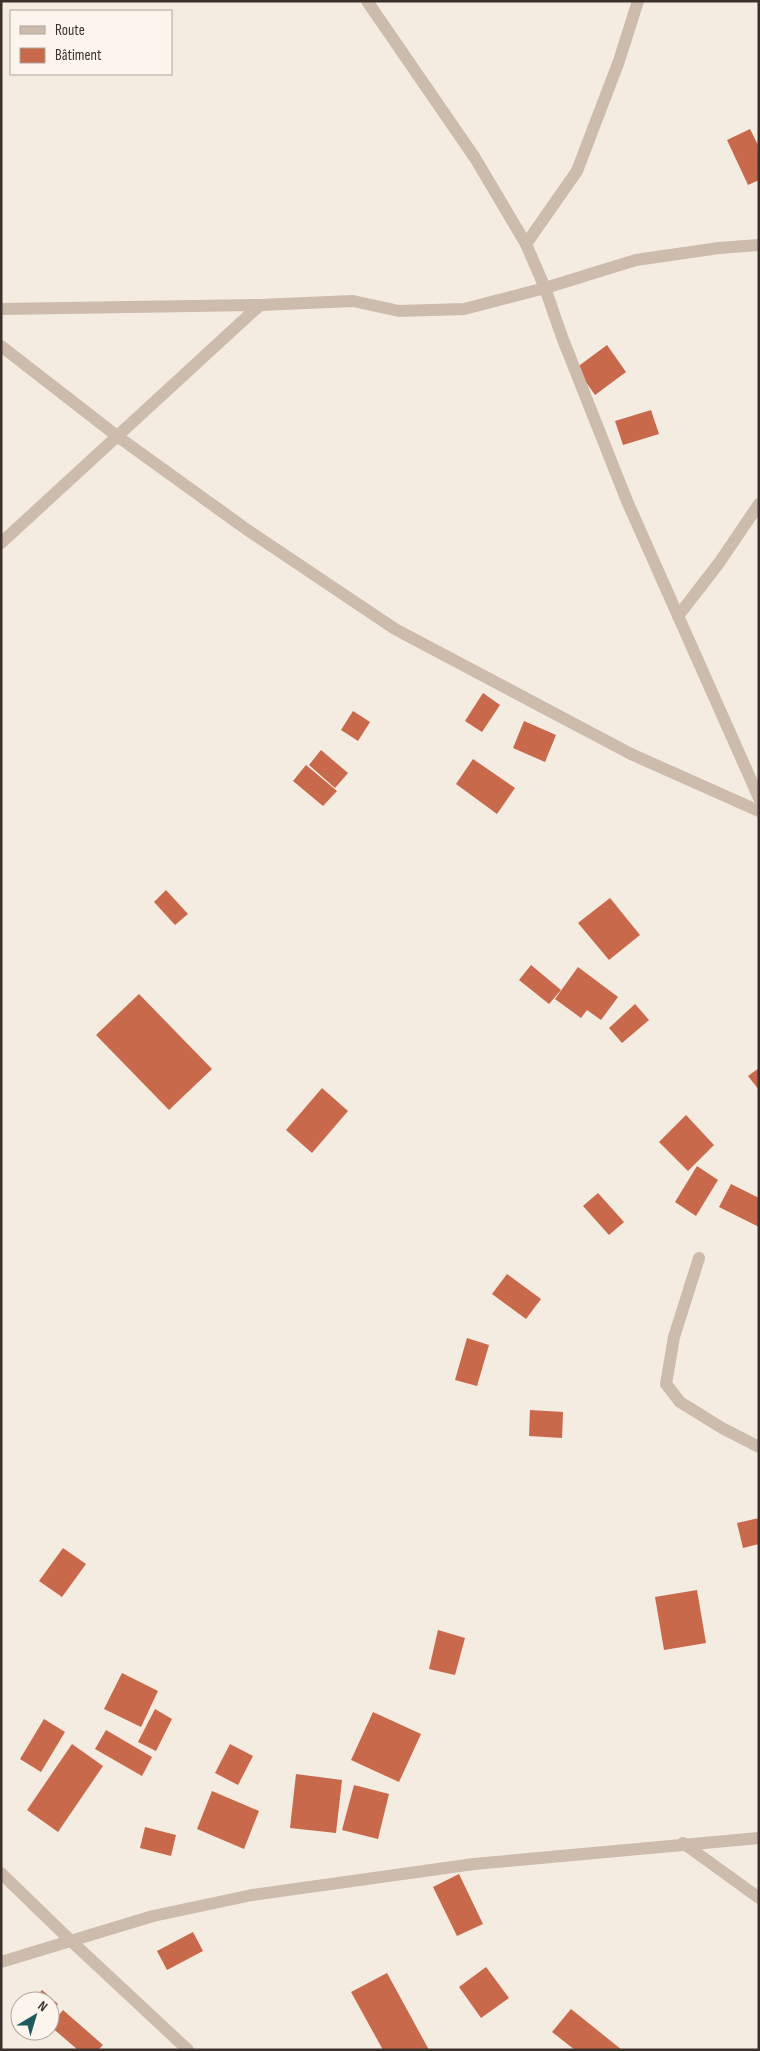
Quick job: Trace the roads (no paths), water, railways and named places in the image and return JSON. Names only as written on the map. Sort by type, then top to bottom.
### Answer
[{"type":"street","points":[[367,1],[475,158],[526,244],[628,501],[759,798]]},
{"type":"street","points":[[526,244],[577,171],[619,61],[638,1]]},
{"type":"street","points":[[1,308],[260,305],[352,301],[399,311],[464,309],[545,288],[636,260],[719,248],[759,246]]},
{"type":"street","points":[[1,543],[260,305]]},
{"type":"street","points":[[1,346],[117,436],[246,529],[395,628],[631,754],[759,811]]},
{"type":"street","points":[[678,616],[720,563],[759,504]]},
{"type":"street","points":[[700,1258],[674,1336],[666,1384],[680,1402],[722,1428],[759,1447]]},
{"type":"street","points":[[1,1962],[154,1916],[252,1895],[474,1864],[683,1843],[759,1838]]},
{"type":"street","points":[[683,1843],[759,1898]]},
{"type":"street","points":[[1,1873],[188,2050]]}]
